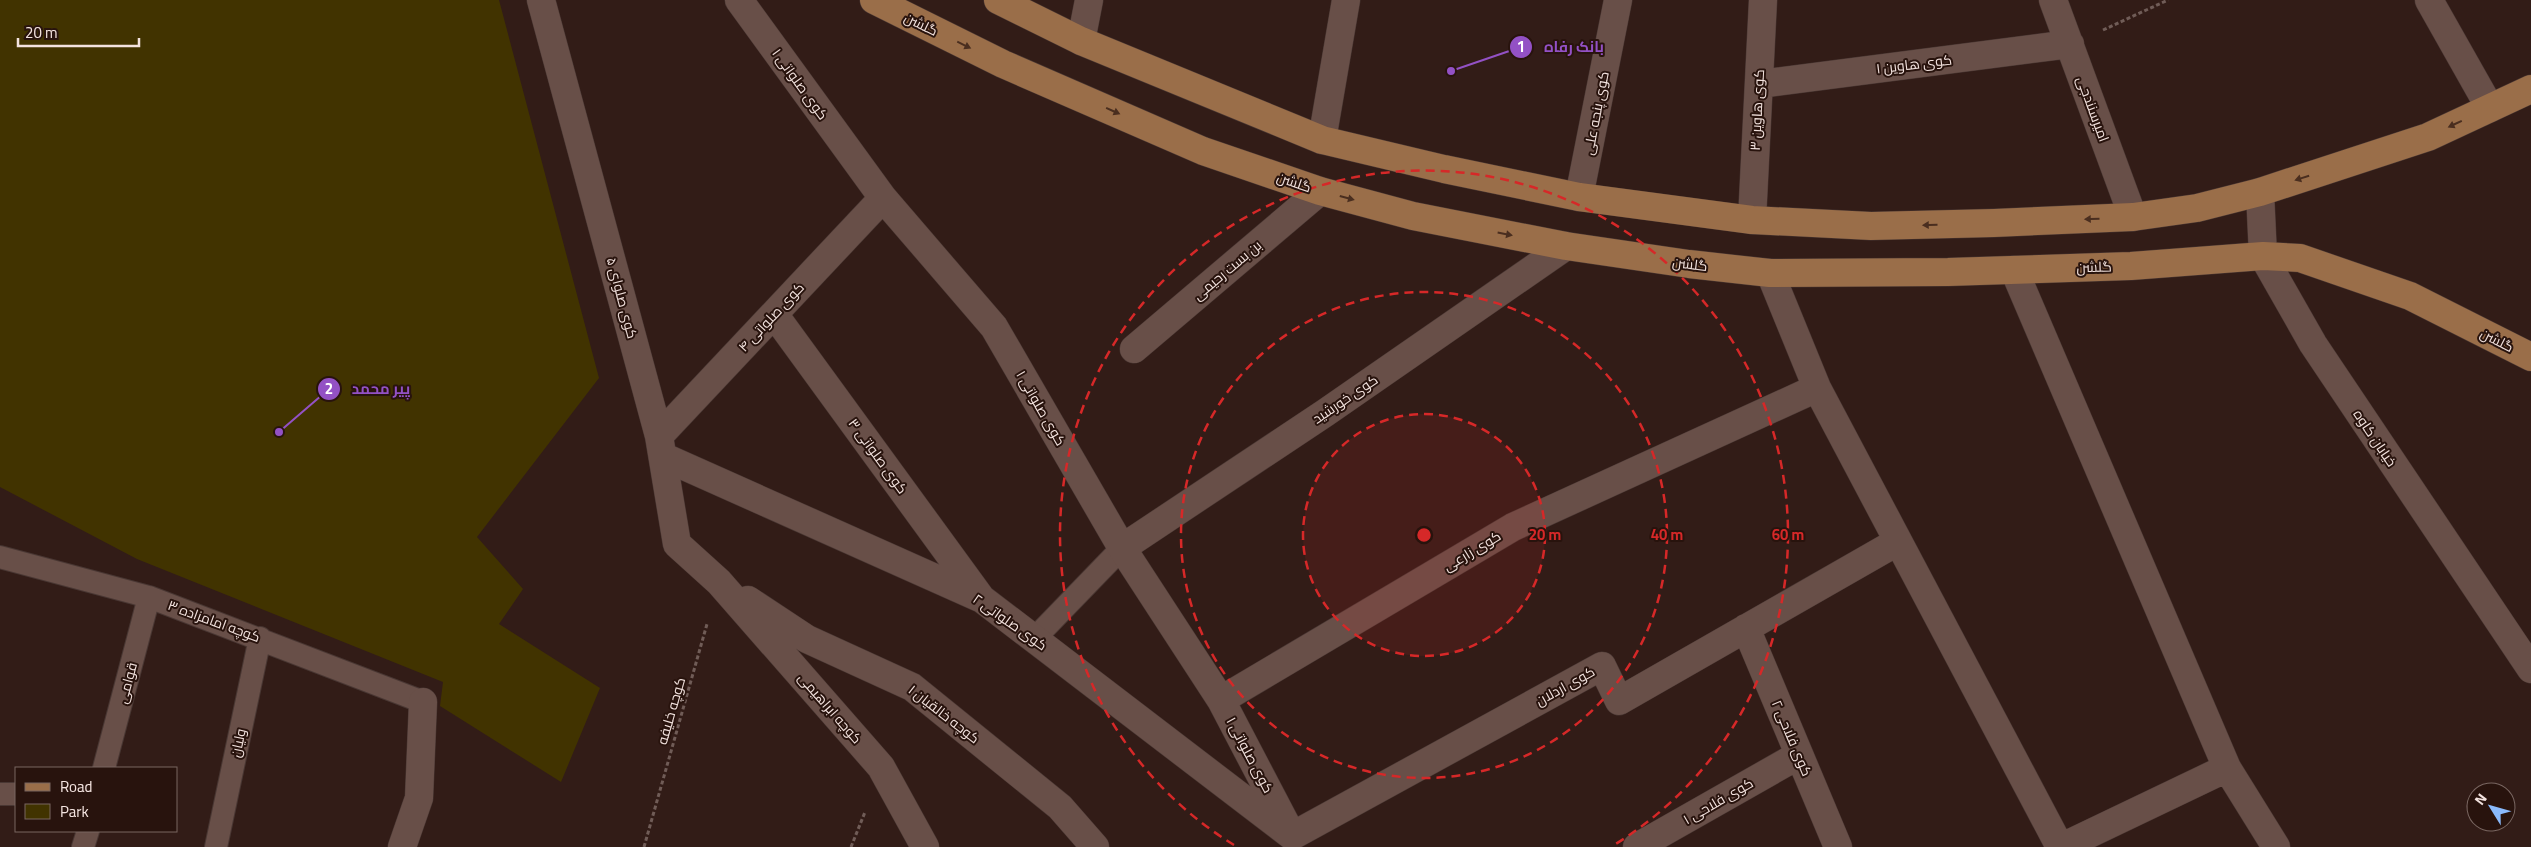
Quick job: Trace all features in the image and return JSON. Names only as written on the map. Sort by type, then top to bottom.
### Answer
[{"type":"main road","name":"گلشن","points":[[874,0],[1003,64],[1203,151],[1320,191],[1413,216],[1566,246],[1689,264],[1770,273],[2014,270],[2131,266],[2263,256],[2300,258],[2410,296],[2531,357]]},
{"type":"main road","points":[[998,0],[1082,40],[1322,140],[1444,169],[1579,197],[1752,220],[1871,226],[2133,217],[2196,208],[2260,192],[2428,136],[2531,89]]},
{"type":"street","name":"کوی صلوای ۵","points":[[541,0],[661,447],[677,544],[719,582]]},
{"type":"street","name":"کوی صلواتی ۱","points":[[739,0],[883,198],[994,327],[1122,548],[1221,700],[1295,841]]},
{"type":"street","points":[[1082,40],[1089,0]]},
{"type":"street","points":[[1322,140],[1346,0]]},
{"type":"street","name":"کوی پنجه علی","points":[[1579,197],[1618,0]]},
{"type":"street","name":"کوی هاوین ۳","points":[[1752,220],[1763,0]]},
{"type":"street","name":"امیرسنندجی","points":[[2053,0],[2133,217]]},
{"type":"street","points":[[2429,0],[2490,108]]},
{"type":"street","name":"کوی هاوین ۱","points":[[1759,84],[2070,44]]},
{"type":"street","name":"بن بست رحیمی","points":[[1134,350],[1320,191]]},
{"type":"street","name":"خیابان کاوه","points":[[2260,192],[2263,256],[2313,344],[2531,668]]},
{"type":"street","name":"کوی صلواتی ۴","points":[[661,447],[774,314],[883,198]]},
{"type":"street","name":"کوی خورشید","points":[[1122,548],[1325,413],[1566,246]]},
{"type":"street","points":[[2014,270],[2227,768],[2276,847]]},
{"type":"street","points":[[1770,273],[1817,388],[2061,847],[2227,768]]},
{"type":"street","name":"کوی صلواتی ۳","points":[[774,314],[982,599]]},
{"type":"street","name":"کوی زارعی","points":[[1221,700],[1513,526],[1817,388]]},
{"type":"street","name":"کوی صلواتی ۲","points":[[661,447],[982,599],[1035,638],[1295,841]]},
{"type":"street","name":"کوی اردلان","points":[[1295,841],[1602,666],[1619,701],[1898,542]]},
{"type":"street","name":"کوچه ابراهیمی","points":[[719,582],[881,766],[925,847]]},
{"type":"street","name":"کوچه خالقیان ۱","points":[[719,582],[807,639],[912,687],[1060,808],[1095,847]]},
{"type":"street","name":"کوی فلاحی ۲","points":[[1746,628],[1838,847]]},
{"type":"street","points":[[402,847],[419,798],[423,702]]},
{"type":"street","name":"کوی فلاحی ۱","points":[[1637,847],[1799,755]]},
{"type":"lane","points":[[1035,638],[1122,548]]},
{"type":"lane","name":"کوچه امامزاده ۳","points":[[0,557],[149,597],[423,702]]},
{"type":"lane","name":"قوامی","points":[[104,767],[149,597]]},
{"type":"lane","name":"ولیان","points":[[216,847],[260,638]]},
{"type":"lane","points":[[0,794],[15,794]]},
{"type":"lane","points":[[84,847],[88,832]]},
{"type":"path","points":[[2070,44],[2168,0]]},
{"type":"path","name":"کوچه خلیفه","points":[[644,847],[719,582]]},
{"type":"green space","points":[[0,0],[499,0],[599,378],[477,537],[523,589],[499,624],[600,688],[561,782],[440,706],[443,682],[137,559],[0,487]]},
{"type":"place","name":"بانک رفاه","points":[[1451,71]]},
{"type":"place","name":"پیر محمد","points":[[279,432]]}]
